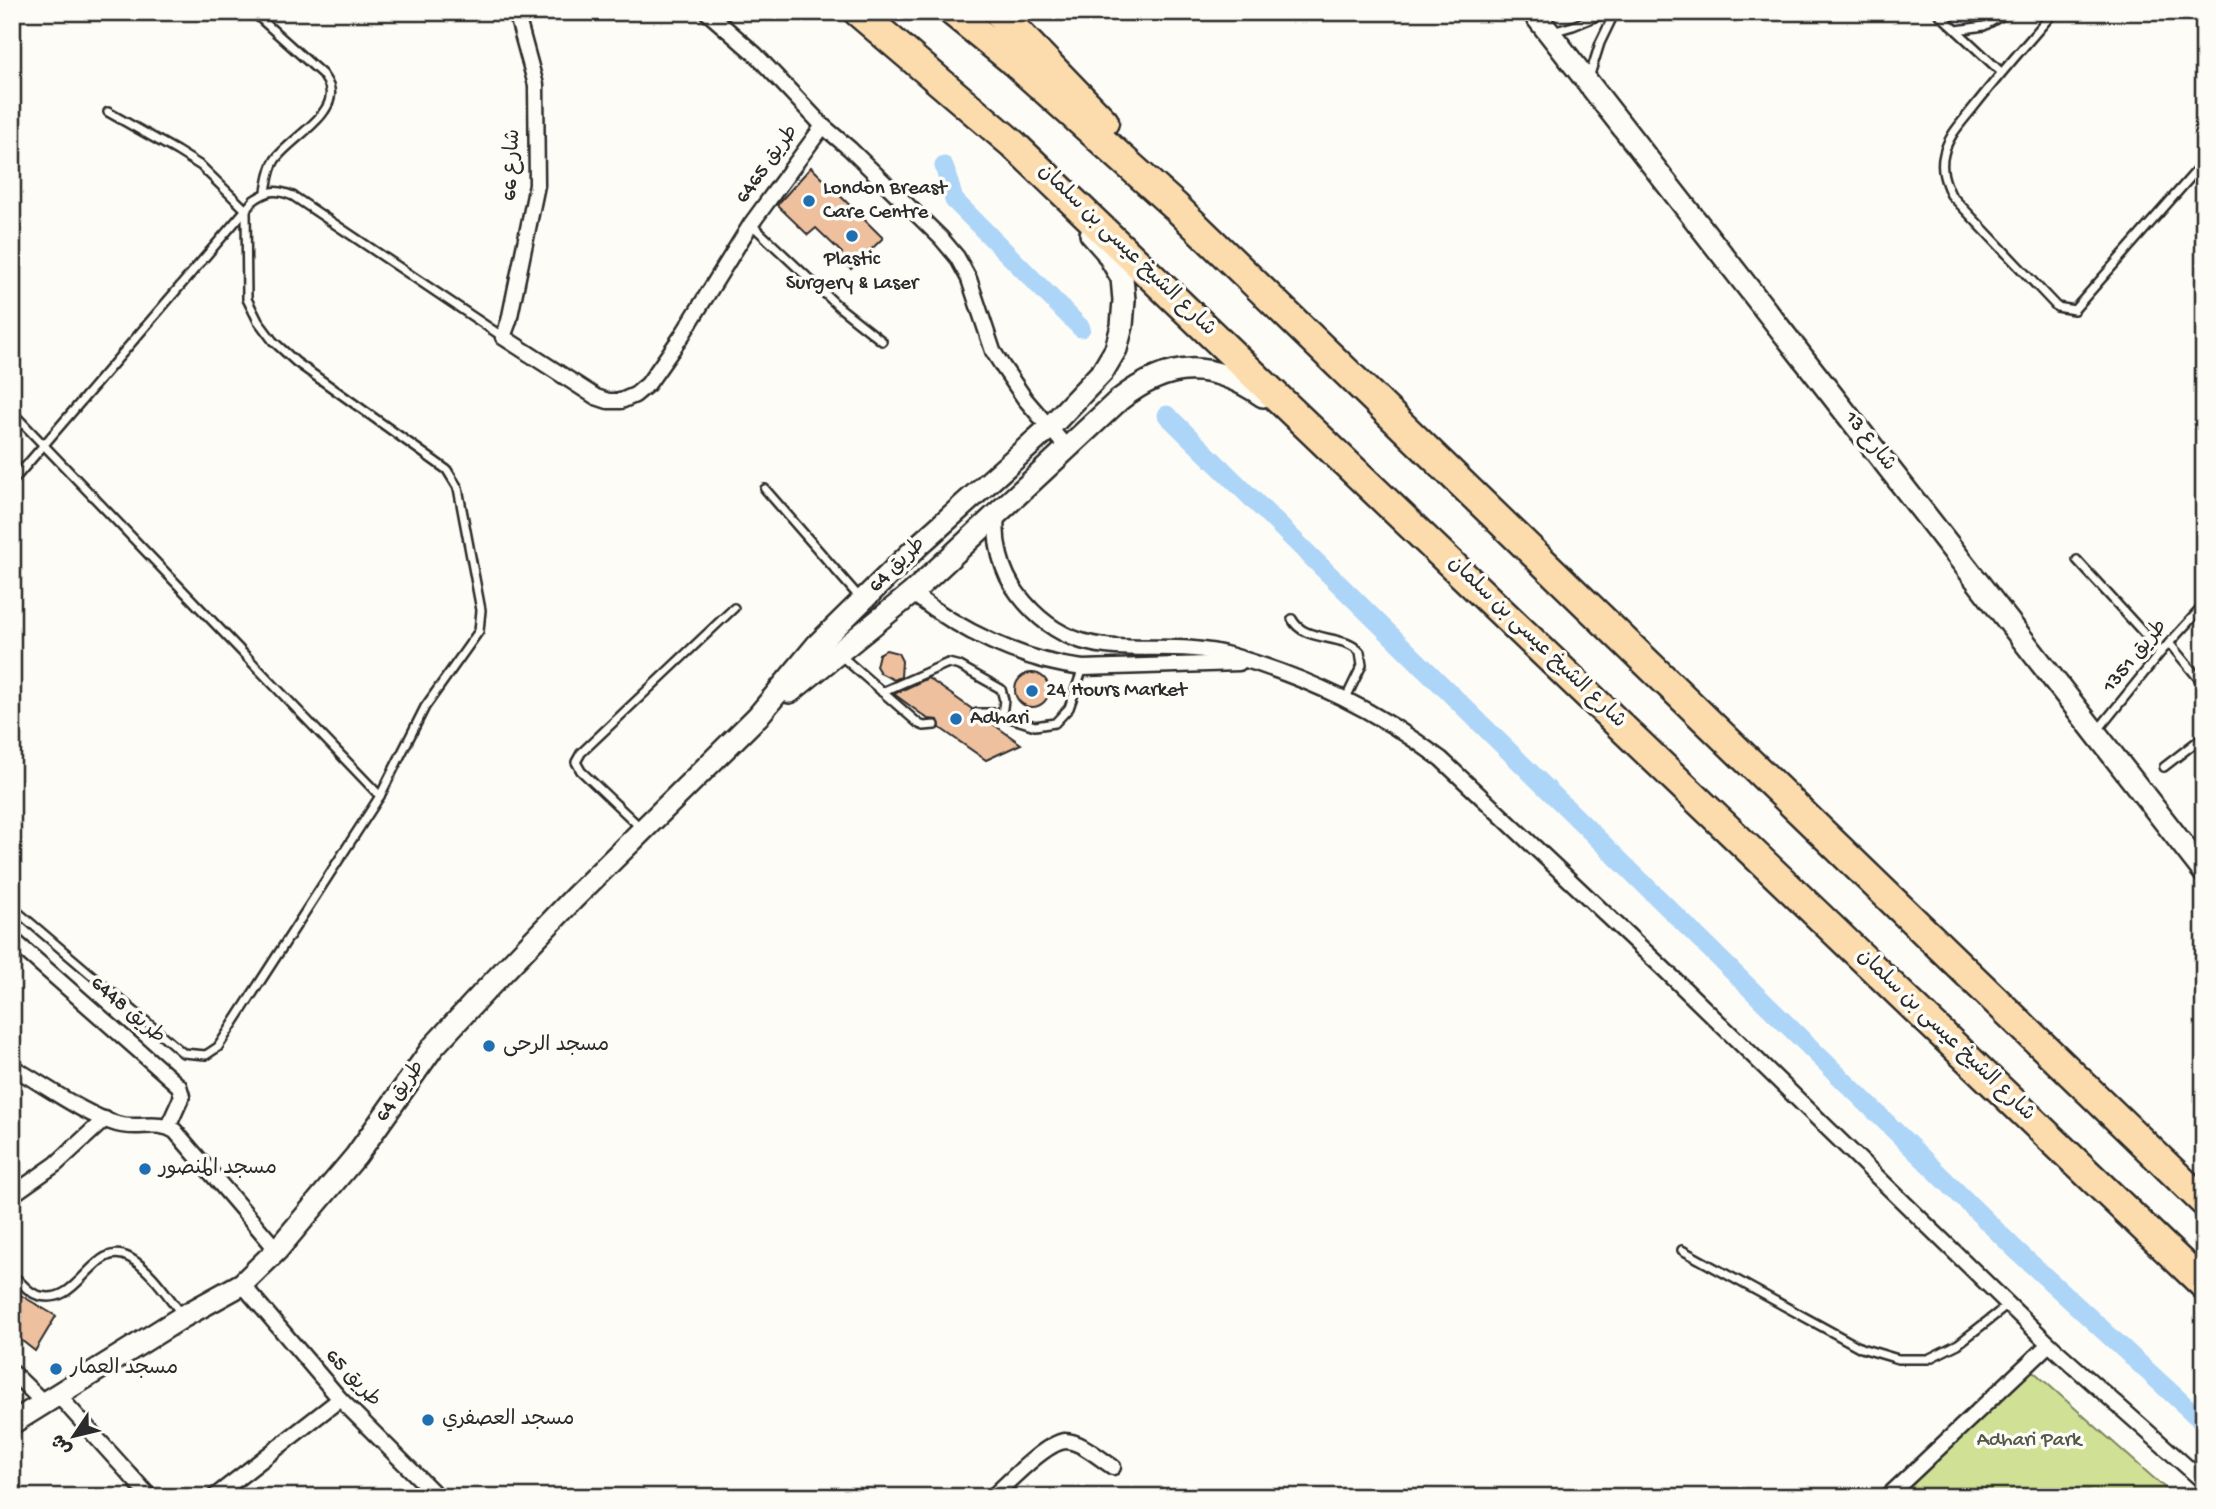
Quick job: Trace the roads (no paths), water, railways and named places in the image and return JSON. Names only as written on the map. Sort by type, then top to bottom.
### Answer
[{"type":"highway","name":"شارع الشيخ عيسى بن سلمان","points":[[858,12],[1014,145],[2204,1285]]},
{"type":"highway","points":[[953,12],[1012,60],[1176,207],[2204,1202]]},
{"type":"highway","points":[[998,12],[1088,104],[1176,207]]},
{"type":"street","name":"شارع 66","points":[[503,337],[509,321],[537,185],[536,85],[516,12]]},
{"type":"street","points":[[707,12],[755,55],[823,126]]},
{"type":"street","name":"شارع 13","points":[[1533,12],[2204,872]]},
{"type":"street","name":"طريق 6465","points":[[503,337],[596,397],[621,401],[635,395],[648,384],[681,337],[751,224],[823,126],[850,149],[957,257],[969,279],[998,359],[1024,399],[1067,448]]},
{"type":"street","name":"طريق 64","points":[[12,1423],[242,1284],[277,1250],[356,1156],[433,1047],[558,914],[758,716],[817,645],[920,544],[1049,428],[1103,371],[1116,349],[1122,326],[1122,278],[1106,251],[1014,145]]},
{"type":"street","name":"طريق 64","points":[[758,716],[839,654],[912,593],[1139,384],[1163,374],[1189,370],[1216,372],[1240,381],[1313,430]]},
{"type":"street","points":[[997,514],[995,525],[998,547],[1004,569],[1014,589],[1044,621],[1074,640],[1108,648],[1166,648],[1213,652],[1307,681],[1346,698],[1411,737],[1441,759],[1665,970],[2049,1344],[2204,1482]]},
{"type":"street","points":[[891,573],[912,593],[948,618],[1004,646],[1065,666],[1083,668],[1251,663]]},
{"type":"street","points":[[1083,668],[1090,645]]},
{"type":"street","name":"طريق 6448","points":[[13,941],[179,1086],[182,1096],[168,1127]]},
{"type":"street","points":[[12,1067],[105,1119],[132,1127],[157,1125],[175,1131],[277,1250]]},
{"type":"street","points":[[12,1195],[56,1164],[105,1119]]},
{"type":"street","name":"طريق 65","points":[[242,1284],[340,1399],[438,1497]]},
{"type":"street","points":[[1887,1497],[2049,1344]]},
{"type":"street","points":[[12,1372],[50,1399],[150,1497]]},
{"type":"street","points":[[214,1497],[340,1399]]},
{"type":"street","points":[[992,1497],[1048,1448],[1066,1441],[1081,1446],[1112,1467]]},
{"type":"lane","points":[[253,12],[322,74],[330,88],[330,99],[325,111],[275,159],[266,191]]},
{"type":"lane","points":[[1549,33],[1607,12]]},
{"type":"lane","points":[[1588,82],[1600,43],[1615,12]]},
{"type":"lane","points":[[1937,12],[2001,72]]},
{"type":"lane","points":[[1957,30],[1984,26],[2008,12]]},
{"type":"lane","points":[[2054,12],[2001,72],[1948,143],[1943,156],[1945,183],[1951,195],[2057,307],[2074,310],[2204,162]]},
{"type":"lane","points":[[12,906],[183,1053],[206,1055],[218,1046],[380,796],[425,707],[479,631],[481,610],[458,488],[447,470],[296,362],[273,341],[258,321],[247,299],[246,210],[201,166],[107,112]]},
{"type":"lane","points":[[12,482],[254,200],[266,191],[277,190],[293,196],[503,337]]},
{"type":"lane","points":[[751,224],[839,307],[881,341]]},
{"type":"lane","points":[[12,412],[380,796]]},
{"type":"lane","points":[[765,489],[862,601]]},
{"type":"lane","points":[[2077,560],[2161,652]]},
{"type":"lane","points":[[644,830],[580,771],[576,762],[581,753],[734,608]]},
{"type":"lane","name":"طريق 1351","points":[[2096,733],[2161,652],[2203,609]]},
{"type":"lane","points":[[1292,619],[1298,628],[1350,644],[1360,652],[1362,665],[1346,698]]},
{"type":"lane","points":[[2169,643],[2204,685]]},
{"type":"lane","points":[[839,654],[919,724],[936,724]]},
{"type":"lane","points":[[882,692],[942,664],[954,664],[1002,689],[1002,715]]},
{"type":"lane","points":[[977,713],[989,712],[1035,726],[1055,723],[1069,708],[1083,668]]},
{"type":"lane","points":[[2164,767],[2204,736]]},
{"type":"lane","points":[[1682,1250],[1861,1348],[1898,1359],[1928,1359],[1958,1344],[2008,1304]]},
{"type":"lane","points":[[12,1275],[29,1291],[47,1297],[74,1288],[102,1257],[128,1257],[148,1272],[184,1317]]},
{"type":"waterway","points":[[944,166],[954,200],[1081,328]]},
{"type":"waterway","points":[[1167,415],[2015,1249],[2204,1423]]},
{"type":"place","name":"London Breast Care Centre","points":[[809,201]]},
{"type":"place","name":"Plastic Surgery & Laser","points":[[852,236]]},
{"type":"place","name":"24 Hours Market","points":[[1032,691]]},
{"type":"place","name":"Adhari","points":[[956,719]]},
{"type":"place","name":"مسجد الرحى","points":[[489,1046]]},
{"type":"place","name":"مسجد المنصور","points":[[145,1169]]},
{"type":"place","name":"مسجد العمار","points":[[56,1369]]},
{"type":"place","name":"مسجد العصفري","points":[[428,1420]]},
{"type":"park label","name":"Adhari Park","points":[[2029,1441]]}]
